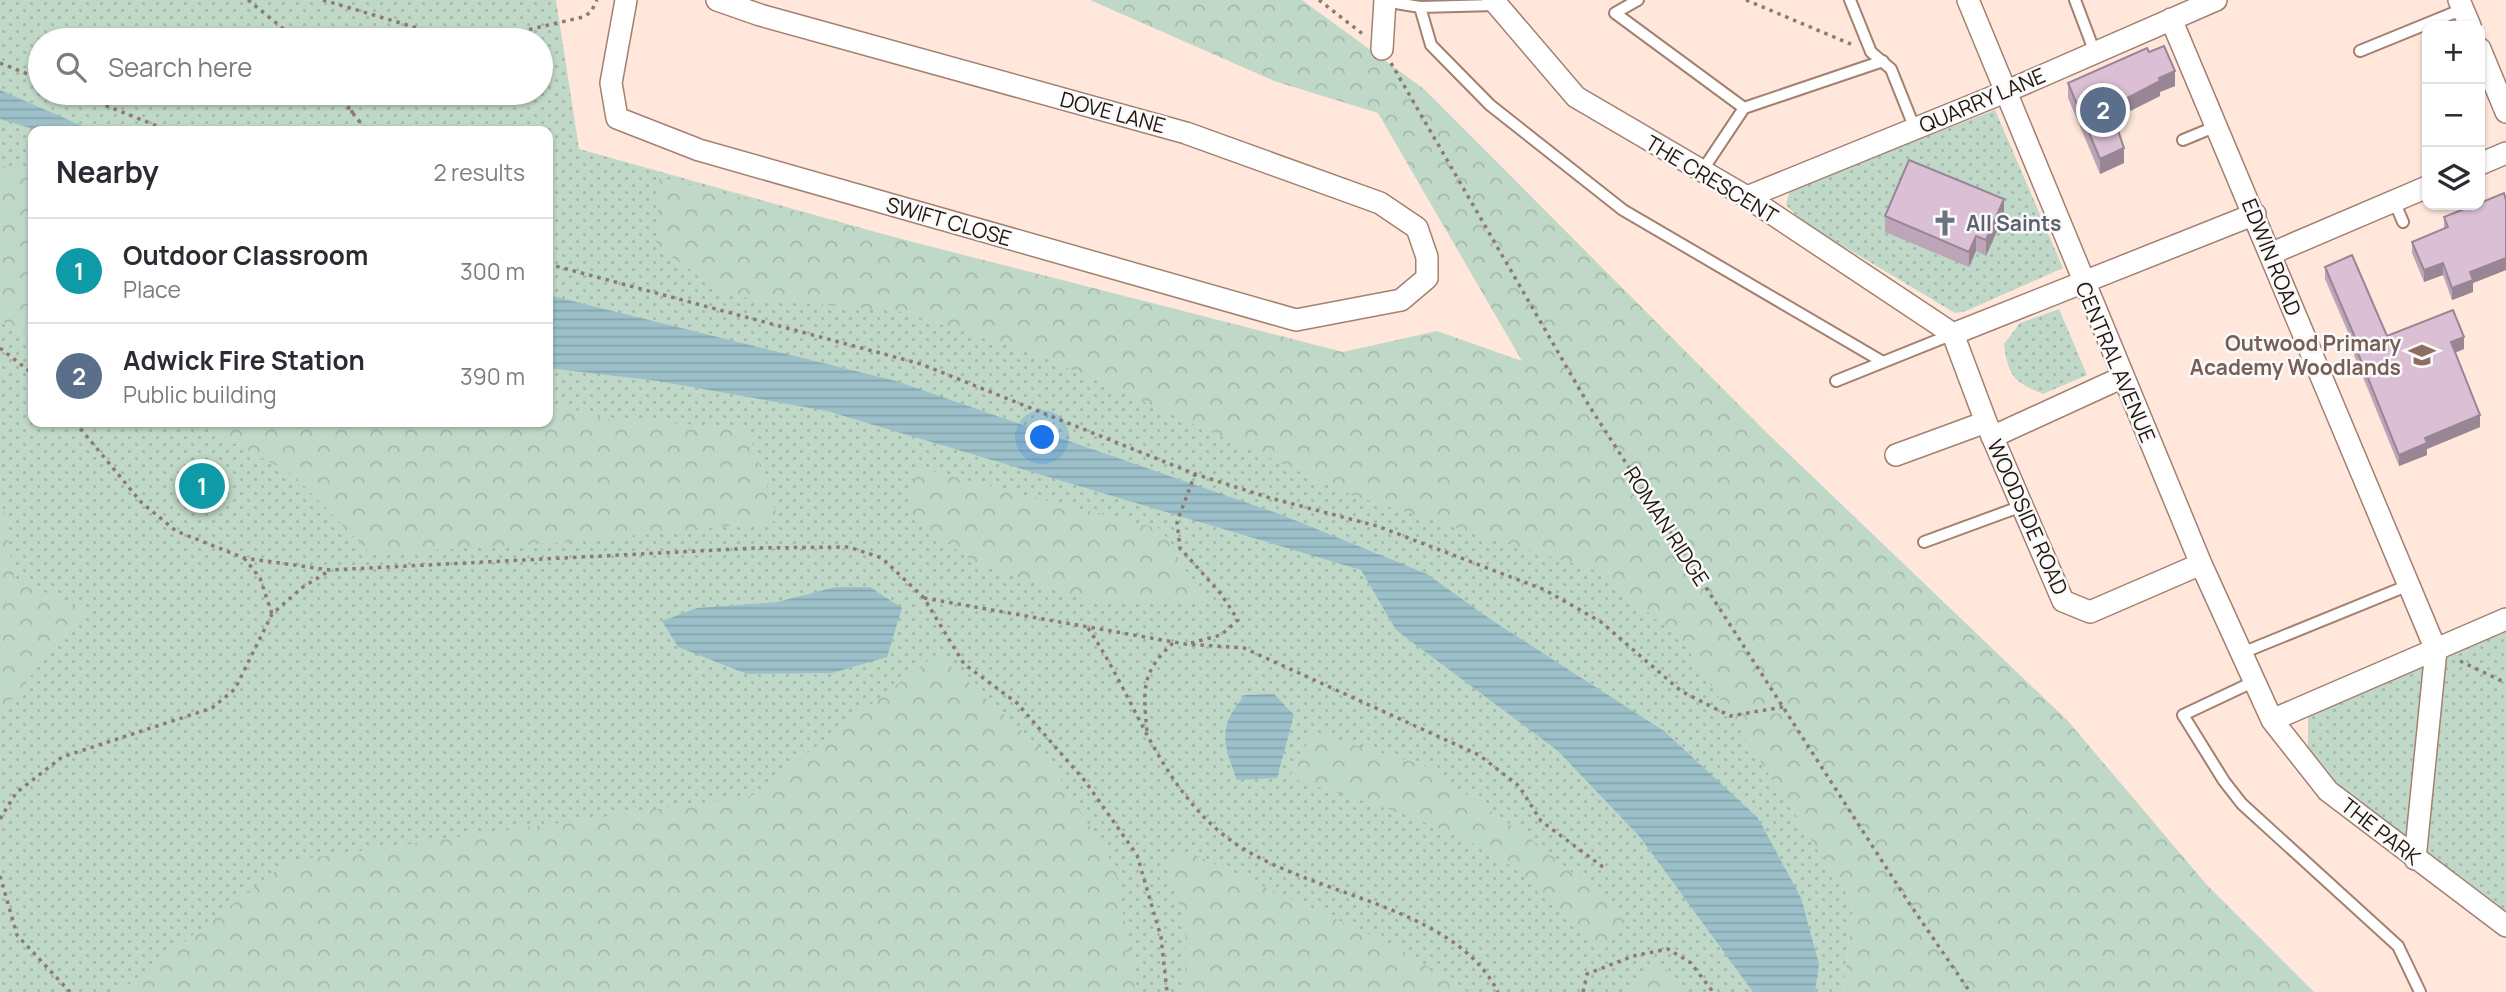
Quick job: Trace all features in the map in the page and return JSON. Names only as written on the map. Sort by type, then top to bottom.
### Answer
[{"type":"street","name":"SWIFT CLOSE","points":[[626,0],[611,83],[617,118],[699,150],[1296,320],[1401,300]]},
{"type":"street","name":"DOVE LANE","points":[[717,0],[762,7],[1185,132],[1380,203],[1417,228],[1427,257],[1427,278],[1401,300]]},
{"type":"street","name":"CENTRAL AVENUE","points":[[1968,0],[2082,282],[2201,564],[2272,719]]},
{"type":"street","name":"QUARRY LANE","points":[[1747,197],[2005,92],[2216,0]]},
{"type":"street","points":[[1382,49],[1384,1]]},
{"type":"street","name":"THE CRESCENT","points":[[1499,2],[1576,97],[1747,197],[1953,334]]},
{"type":"street","name":"EDWIN ROAD","points":[[2171,19],[2436,650]]},
{"type":"street","points":[[2485,61],[2506,112]]},
{"type":"street","points":[[2485,162],[2506,153]]},
{"type":"street","points":[[2270,254],[2422,189]]},
{"type":"street","points":[[1953,334],[2255,214]]},
{"type":"street","name":"WOODSIDE ROAD","points":[[1953,334],[1989,429],[2063,601],[2090,612],[2201,564]]},
{"type":"street","points":[[1896,455],[1989,429],[2123,377]]},
{"type":"street","points":[[2272,719],[2506,619]]},
{"type":"street","points":[[2415,859],[2436,650]]},
{"type":"street","name":"THE PARK","points":[[2272,719],[2328,791],[2506,926]]},
{"type":"lane","points":[[1638,0],[1615,13],[1744,108]]},
{"type":"lane","points":[[1850,0],[1871,52],[1891,69],[1915,129]]},
{"type":"lane","points":[[2075,0],[2095,53]]},
{"type":"lane","points":[[1384,1],[1420,7],[1499,2]]},
{"type":"lane","points":[[1420,7],[1431,45],[1490,104],[1623,210],[1883,362]]},
{"type":"lane","points":[[2360,51],[2464,12]]},
{"type":"lane","points":[[1702,171],[1744,108],[1883,61]]},
{"type":"lane","points":[[2183,140],[2217,126]]},
{"type":"lane","points":[[2394,201],[2403,222]]},
{"type":"lane","points":[[1836,381],[1953,334]]},
{"type":"lane","points":[[1924,542],[2022,506]]},
{"type":"lane","points":[[2242,653],[2409,585]]},
{"type":"lane","points":[[2255,681],[2183,715],[2224,781],[2242,804],[2398,946],[2420,992]]},
{"type":"path","points":[[248,0],[282,28]]},
{"type":"path","points":[[323,0],[417,28]]},
{"type":"path","points":[[541,28],[583,18],[591,12],[597,0]]},
{"type":"path","name":"ROMAN RIDGE","points":[[1319,0],[1382,49],[1588,404],[1970,992]]},
{"type":"path","points":[[1746,0],[1871,52]]},
{"type":"path","points":[[0,63],[28,74]]},
{"type":"path","points":[[104,105],[157,126]]},
{"type":"path","points":[[345,105],[362,126]]},
{"type":"path","points":[[352,105],[352,116]]},
{"type":"path","points":[[553,265],[921,364],[1195,474],[1270,498],[1377,526],[1545,590],[1601,622],[1681,691],[1730,716],[1783,707]]},
{"type":"path","points":[[0,348],[28,370]]},
{"type":"path","points":[[79,427],[141,502],[176,531],[244,558],[330,570],[755,548],[849,547],[882,558],[924,598],[964,664],[1017,702],[1085,780],[1137,855],[1161,937],[1167,992]]},
{"type":"path","points":[[1185,644],[1220,635],[1238,620],[1222,594],[1181,548],[1177,522],[1195,474]]},
{"type":"path","points":[[244,558],[260,578],[272,614]]},
{"type":"path","points":[[0,819],[16,793],[62,757],[212,708],[235,689],[272,614],[303,587],[330,570]]},
{"type":"path","points":[[924,598],[1185,644],[1244,648],[1479,755],[1519,786],[1541,821],[1603,867]]},
{"type":"path","points":[[1087,626],[1111,661],[1160,761],[1187,799],[1224,835],[1258,859],[1420,923],[1453,941],[1478,961],[1498,992]]},
{"type":"path","points":[[1147,735],[1145,678],[1155,659],[1174,642]]},
{"type":"path","points":[[2436,650],[2506,682]]},
{"type":"path","points":[[0,876],[17,935],[70,992]]},
{"type":"path","points":[[1583,992],[1587,975],[1633,956],[1668,949],[1691,963],[1713,992]]},
{"type":"green space","points":[[0,0],[556,0],[579,149],[1598,434],[1853,904],[1843,992],[0,992]]},
{"type":"green space","points":[[1090,0],[1302,0],[1424,89],[1768,434],[2068,721],[2206,884],[2314,992],[1843,992],[1853,904],[1683,642],[1600,572],[1354,496],[1043,357],[902,312],[728,296],[656,246],[659,177],[1343,352],[1437,331],[1522,361],[1378,113],[1274,81]]},
{"type":"green space","points":[[1995,110],[2063,268],[1966,311],[1955,313],[1803,222],[1786,205],[1790,190]]},
{"type":"green space","points":[[0,165],[28,173],[28,335],[0,320]]},
{"type":"green space","points":[[2059,309],[2087,375],[2043,394],[2025,386],[2010,371],[2004,344],[2020,323]]},
{"type":"green space","points":[[553,403],[607,419],[747,428],[779,521],[568,542],[371,554],[292,474],[203,427],[553,427]]},
{"type":"green space","points":[[915,467],[1161,529],[1205,603],[1092,601],[974,562],[908,516]]},
{"type":"green space","points":[[0,490],[14,577],[83,611],[0,714]]},
{"type":"green space","points":[[2506,628],[2506,914],[2434,864],[2340,786],[2308,747],[2308,714]]},
{"type":"green space","points":[[937,654],[1041,748],[1115,867],[1137,992],[119,992],[289,861],[751,796]]},
{"type":"green space","points":[[1312,733],[1424,765],[1528,837],[1628,917],[1603,952],[1540,889],[1499,858],[1423,822],[1289,778]]},
{"type":"green space","points":[[1188,852],[1397,947],[1467,992],[1185,992],[1186,927],[1166,862]]},
{"type":"green space","points":[[1656,959],[1688,992],[1627,992]]},
{"type":"water","points":[[0,90],[28,102],[28,105],[34,105],[83,126],[28,127],[0,119]]},
{"type":"water","points":[[553,296],[896,381],[1282,515],[1427,574],[1490,619],[1664,731],[1758,818],[1801,898],[1819,964],[1815,992],[1753,992],[1640,837],[1558,751],[1396,630],[1361,570],[827,411],[658,381],[553,369]]},
{"type":"water","points":[[836,587],[870,587],[902,608],[887,657],[832,673],[747,674],[678,647],[662,621],[697,608],[777,602]]},
{"type":"water","points":[[1274,694],[1294,715],[1277,778],[1237,780],[1228,756],[1226,726],[1245,695]]},
{"type":"building","points":[[2164,46],[2175,71],[2110,107],[2124,148],[2100,159],[2068,83],[2147,48],[2149,52]]},
{"type":"building","name":"All Saints","points":[[1909,160],[2004,199],[1986,240],[1976,236],[1969,252],[1885,216]]},
{"type":"building","points":[[2504,193],[2506,258],[2470,272],[2473,280],[2452,288],[2443,263],[2424,270],[2412,242],[2448,227],[2444,217],[2462,210],[2485,210],[2485,201]]},
{"type":"building","points":[[2352,255],[2387,336],[2453,310],[2464,337],[2451,342],[2480,415],[2425,438],[2427,443],[2399,455],[2354,343],[2357,342],[2325,267]]},
{"type":"place","name":"Adwick Fire Station","points":[[2103,110]]},
{"type":"place","name":"All Saints","points":[[1945,223]]},
{"type":"place","name":"Outwood Primary Academy Woodlands","points":[[2422,355]]},
{"type":"place","name":"Outdoor Classroom","points":[[202,486]]}]
